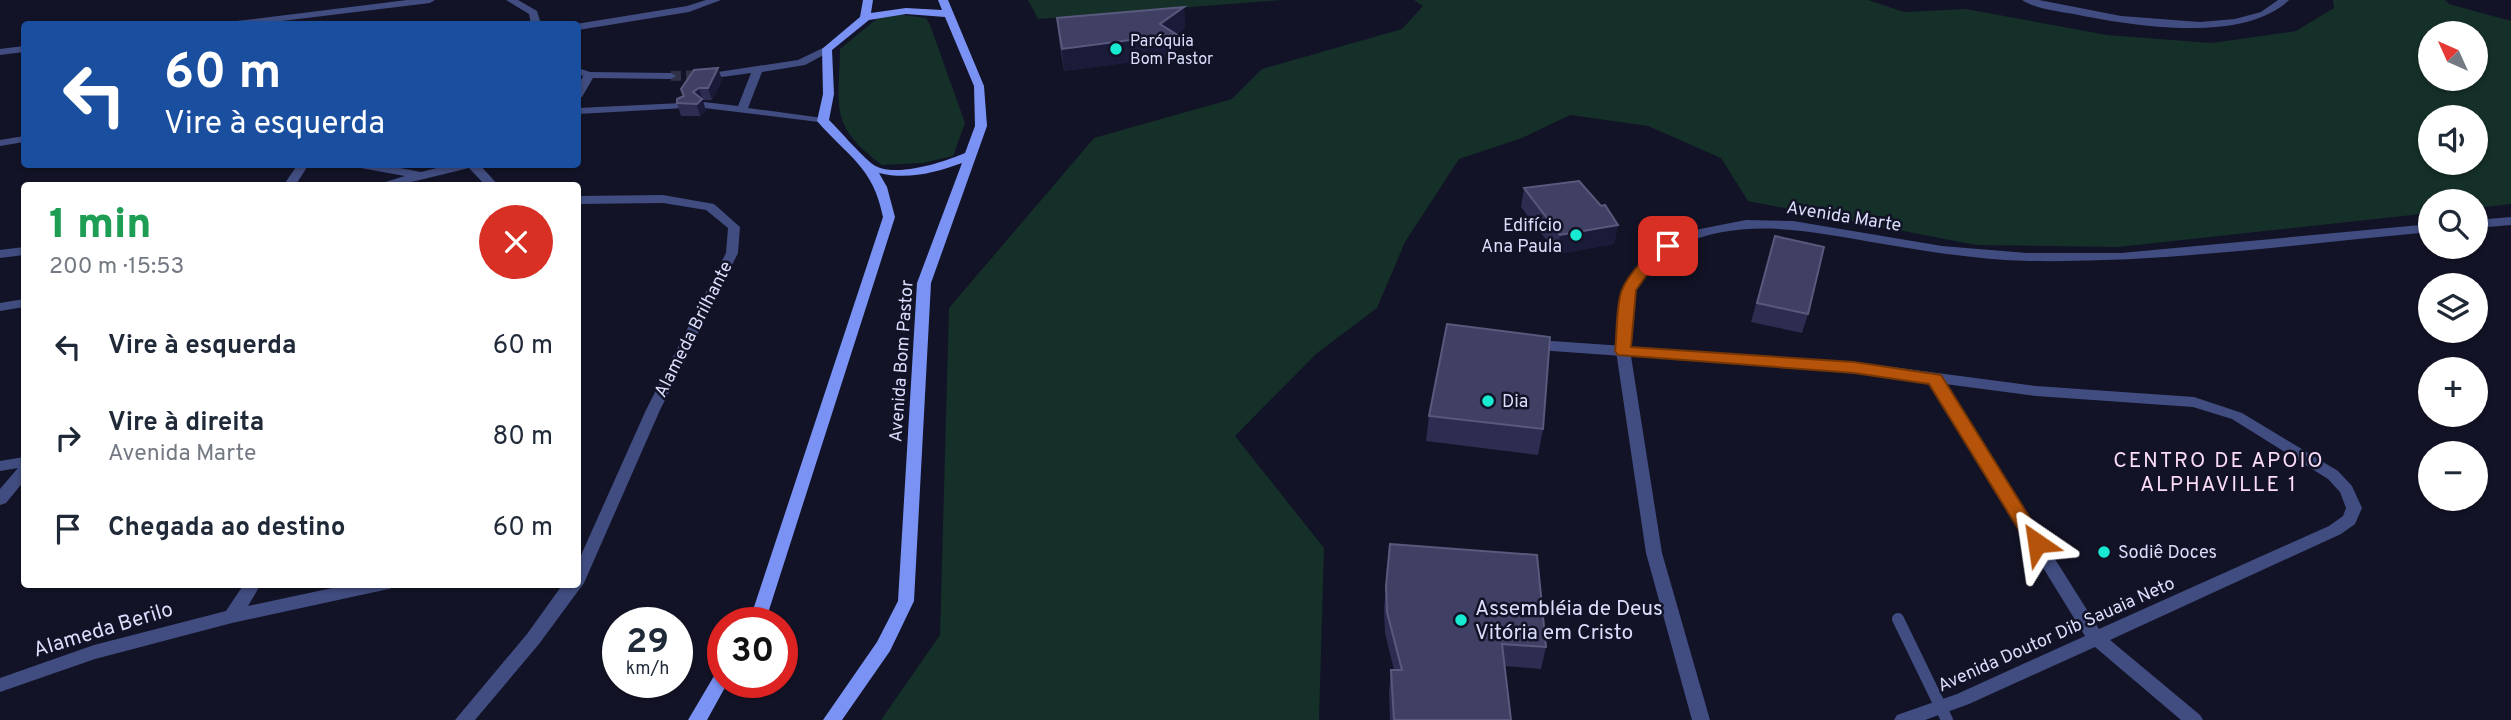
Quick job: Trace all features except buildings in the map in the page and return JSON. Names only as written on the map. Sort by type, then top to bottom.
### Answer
[{"type":"street","points":[[274,21],[361,14],[430,0]]},
{"type":"street","points":[[511,0],[534,13],[535,21]]},
{"type":"street","points":[[581,27],[689,9],[716,0]]},
{"type":"street","points":[[865,18],[867,0]]},
{"type":"street","points":[[2027,0],[2055,8],[2168,24],[2220,23],[2252,17],[2281,5],[2284,0]]},
{"type":"street","points":[[722,74],[801,63],[827,49],[865,18],[900,9],[945,7]]},
{"type":"street","name":"Avenida Bom Pastor","points":[[832,720],[884,646],[906,601],[924,283],[949,221],[981,126],[982,101],[979,86],[945,7]]},
{"type":"street","points":[[0,52],[21,49]]},
{"type":"street","points":[[704,105],[823,121],[828,107],[830,82],[827,49]]},
{"type":"street","points":[[742,110],[758,69]]},
{"type":"street","points":[[584,73],[671,76]]},
{"type":"street","points":[[581,111],[681,106]]},
{"type":"street","name":"Avenida Bom Pastor","points":[[762,607],[889,217],[886,197],[872,168],[823,121]]},
{"type":"street","points":[[0,143],[21,140]]},
{"type":"street","points":[[872,168],[913,174],[941,169],[969,156]]},
{"type":"street","points":[[380,168],[425,175]]},
{"type":"street","points":[[395,182],[454,168]]},
{"type":"street","points":[[474,168],[489,182]]},
{"type":"street","name":"Alameda Brilhante","points":[[581,200],[663,199],[710,207],[734,227],[732,253],[653,410],[581,569]]},
{"type":"street","points":[[2488,223],[2511,221]]},
{"type":"street","name":"Avenida Marte","points":[[1701,720],[1654,553],[1623,351],[1629,290],[1646,266],[1668,246],[1704,232],[1746,224],[1793,225],[1942,250],[2027,257],[2121,257],[2418,229]]},
{"type":"street","points":[[0,254],[21,251]]},
{"type":"street","points":[[0,307],[21,304]]},
{"type":"street","name":"Avenida Doutor Dib Sauaia Neto","points":[[1623,351],[1854,368],[2036,391],[2194,402],[2237,416],[2333,475],[2347,490],[2354,508],[2349,520],[2335,530],[2095,637],[1963,699],[1944,713],[1903,720]]},
{"type":"street","points":[[1935,379],[2095,637],[2194,720]]},
{"type":"street","points":[[0,466],[21,462]]},
{"type":"street","points":[[0,499],[21,474]]},
{"type":"street","points":[[232,616],[250,588]]},
{"type":"street","name":"Alameda Berilo","points":[[0,685],[94,652],[232,616],[365,588]]},
{"type":"street","name":"Alameda Brilhante","points":[[464,720],[533,639],[570,588]]},
{"type":"street","points":[[697,720],[710,698]]},
{"type":"lane","points":[[1552,346],[1623,351]]},
{"type":"lane","points":[[1898,620],[1944,713]]},
{"type":"green space","points":[[1028,0],[1283,0],[1038,19]]},
{"type":"green space","points":[[1414,0],[1868,0],[1904,12],[1966,9],[2107,35],[2211,43],[2296,31],[2334,8],[2333,0],[2445,0],[2449,4],[2511,21],[2511,204],[2488,207],[2488,189],[2418,189],[2418,214],[2118,247],[1976,245],[1748,201],[1721,158],[1648,126],[1570,115],[1522,138],[1459,159],[1405,242],[1377,308],[1316,354],[1235,436],[1324,548],[1319,720],[881,720],[940,635],[949,308],[1094,138],[1232,99],[1262,69],[1402,29],[1423,6]]},
{"type":"green space","points":[[897,14],[926,18],[930,25],[965,123],[953,156],[923,163],[882,165],[853,139],[845,127],[839,102],[840,49],[879,17]]},
{"type":"tunnel","points":[[671,76],[707,75]]},
{"type":"place","name":"Paróquia Bom Pastor","points":[[1116,49]]},
{"type":"place","name":"Edifício Ana Paula","points":[[1576,235]]},
{"type":"place","name":"Dia","points":[[1488,401]]},
{"type":"place","name":"Sodiê Doces","points":[[2104,552]]},
{"type":"place","name":"Assembléia de Deus Vitória em Cristo","points":[[1461,620]]},
{"type":"district","name":"CENTRO DE APOIO ALPHAVILLE 1","points":[[2219,472]]},
{"type":"route","points":[[1668,246],[1646,266],[1629,290],[1624,319],[1623,351],[1854,368],[1935,379],[2037,543]]}]
